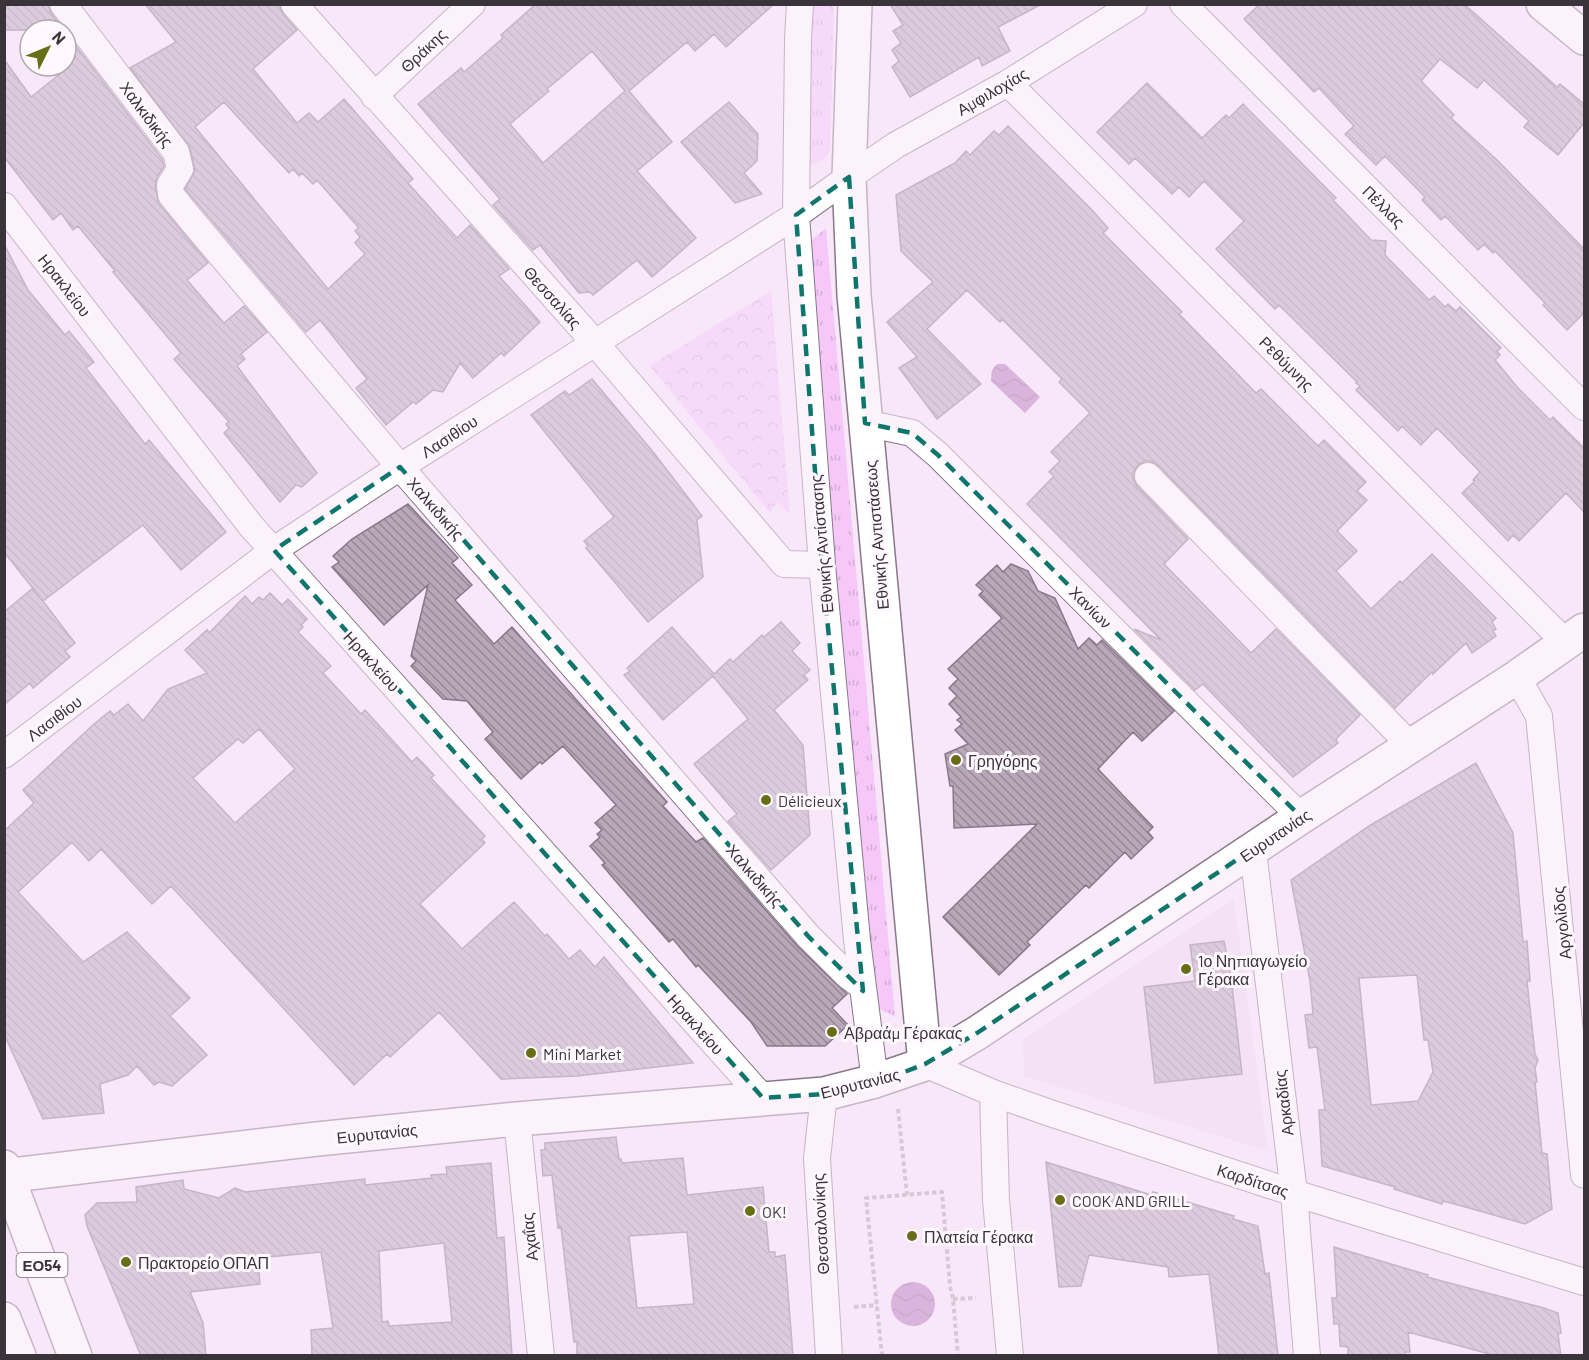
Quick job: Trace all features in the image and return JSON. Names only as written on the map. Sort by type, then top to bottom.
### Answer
[{"type":"street","name":"Χαλκιδικής","points":[[63,4],[176,152],[180,169],[170,185],[171,195],[400,467],[808,936],[847,975],[863,987]]},
{"type":"street","name":"Θεσσαλίας","points":[[294,4],[595,343],[784,564],[822,566]]},
{"type":"street","name":"Θράκης","points":[[374,96],[472,4]]},
{"type":"street","name":"Εθνικής Αντίστασης","points":[[800,4],[796,215],[822,566],[863,987],[884,1078]]},
{"type":"street","name":"Εθνικής Αντιστάσεως","points":[[855,4],[849,177],[854,295],[925,1064]]},
{"type":"street","name":"Αμφιλοχίας","points":[[849,177],[896,145],[1008,83],[1134,4]]},
{"type":"street","name":"Πέλλας","points":[[1183,4],[1584,407]]},
{"type":"street","points":[[1544,4],[1584,38]]},
{"type":"street","name":"Ρεθύμνης","points":[[1008,83],[1575,636]]},
{"type":"street","name":"Λασιθίου","points":[[4,755],[274,550],[796,215],[849,177]]},
{"type":"street","name":"Ηρακλείου","points":[[4,206],[251,526],[763,1098]]},
{"type":"street","name":"Χανίων","points":[[865,423],[912,433],[938,455],[1301,817]]},
{"type":"street","points":[[1148,476],[1411,746]]},
{"type":"street","name":"Ευρυτανίας","points":[[6,1173],[517,1119],[824,1094],[925,1064],[977,1033],[1301,817],[1517,678],[1575,636]]},
{"type":"street","name":"Αργολίδος","points":[[1517,678],[1539,716],[1576,982],[1584,1175]]},
{"type":"street","name":"Αρκαδίας","points":[[1253,851],[1294,1193],[1307,1356]]},
{"type":"street","name":"Καρδίτσας","points":[[925,1064],[993,1094],[1294,1193],[1584,1282]]},
{"type":"street","name":"Θεσσαλονίκης","points":[[824,1094],[817,1158],[829,1356]]},
{"type":"street","points":[[993,1094],[996,1200],[1010,1356]]},
{"type":"street","name":"Αχαΐας","points":[[517,1119],[541,1356]]},
{"type":"street","name":"ΕΟ54","points":[[6,1173],[75,1356]]},
{"type":"street","points":[[4,1318],[19,1356]]},
{"type":"path","points":[[884,1078],[907,1194]]},
{"type":"path","points":[[882,1356],[866,1198],[942,1192],[958,1356]]},
{"type":"highlighted area","points":[[849,177],[865,423],[912,433],[938,455],[1301,817],[977,1033],[925,1064],[894,1076],[824,1094],[763,1098],[274,550],[400,467],[808,936],[863,991],[822,565],[796,215]]},
{"type":"shaded area","name":"1ο Νηπιαγωγείο Γέρακα","points":[[1234,899],[1268,1151],[1024,1076],[1023,1040]]},
{"type":"green space","points":[[811,5],[834,5],[830,150],[823,160],[811,165],[807,161]]},
{"type":"green space","points":[[826,228],[895,1016],[879,1009],[871,992],[824,456],[809,251],[811,241]]},
{"type":"green space","points":[[771,291],[790,514],[777,502],[770,513],[650,366]]},
{"type":"water","points":[[998,364],[1005,364],[1040,397],[1025,413],[991,381],[993,369]]},
{"type":"water","points":[[913,1282],[929,1288],[935,1304],[929,1320],[913,1326],[897,1320],[891,1304],[897,1288]]},
{"type":"building","points":[[4,4],[48,4],[55,18],[18,18],[18,30],[4,30]]},
{"type":"building","points":[[145,4],[279,4],[283,14],[297,30],[253,69],[297,123],[309,113],[318,122],[344,99],[413,179],[408,183],[457,238],[470,225],[509,269],[499,276],[540,322],[504,356],[501,353],[473,378],[460,363],[443,392],[433,390],[416,404],[413,402],[386,425],[356,388],[367,379],[320,320],[306,332],[185,189],[195,171],[190,148],[130,68],[176,42]],"holes":[[[224,102],[289,173],[293,169],[299,176],[302,173],[313,184],[317,180],[359,228],[355,231],[360,237],[355,243],[365,254],[328,289],[195,127]]]},
{"type":"building","points":[[536,4],[774,4],[726,47],[714,34],[695,51],[687,42],[629,91],[672,142],[637,171],[696,238],[652,277],[637,260],[593,295],[590,292],[579,293],[540,245],[533,250],[493,205],[500,199],[418,104],[461,68],[464,72],[503,38],[501,35]],"holes":[[[592,51],[625,91],[543,163],[510,124]]]},
{"type":"building","points":[[890,4],[1042,4],[998,27],[1010,51],[982,66],[979,57],[910,97],[892,67],[899,61],[892,50],[901,43],[893,31],[903,25]]},
{"type":"building","points":[[1260,4],[1464,4],[1557,87],[1560,84],[1584,104],[1584,123],[1558,155],[1524,127],[1529,121],[1484,80],[1477,88],[1440,59],[1421,81],[1454,115],[1451,118],[1497,160],[1584,249],[1584,313],[1567,330],[1543,305],[1545,303],[1495,251],[1493,253],[1484,244],[1478,250],[1445,216],[1441,220],[1422,200],[1425,197],[1385,156],[1376,165],[1345,134],[1354,126],[1319,88],[1314,92],[1244,19]]},
{"type":"building","points":[[78,49],[162,159],[164,166],[157,177],[155,186],[159,204],[208,263],[187,280],[224,323],[244,306],[267,332],[241,354],[245,359],[237,366],[317,473],[302,487],[296,485],[280,502],[224,433],[229,428],[226,424],[229,422],[174,359],[181,353],[78,226],[73,230],[61,213],[53,220],[4,157],[4,59],[31,97],[55,78],[78,78]]},
{"type":"building","points":[[1147,83],[1202,138],[1226,115],[1229,118],[1243,104],[1336,198],[1333,200],[1371,240],[1386,241],[1385,255],[1429,300],[1434,296],[1445,307],[1448,304],[1456,311],[1460,307],[1501,348],[1497,351],[1500,355],[1495,360],[1517,387],[1550,420],[1553,417],[1584,448],[1584,512],[1566,493],[1519,541],[1513,535],[1508,541],[1462,493],[1475,481],[1473,480],[1480,472],[1437,428],[1421,445],[1402,426],[1398,431],[1356,390],[1360,386],[1357,382],[1279,305],[1275,309],[1216,249],[1244,221],[1204,181],[1189,197],[1179,187],[1172,194],[1135,158],[1129,164],[1097,132]]},
{"type":"building","points":[[729,102],[758,134],[757,161],[744,173],[762,194],[735,203],[681,142]]},
{"type":"building","points":[[1008,126],[1091,209],[1108,228],[1103,233],[1182,312],[1179,314],[1256,393],[1261,389],[1318,446],[1324,440],[1366,482],[1357,491],[1367,500],[1337,531],[1357,551],[1336,571],[1371,609],[1432,554],[1496,618],[1492,622],[1496,629],[1493,631],[1496,636],[1472,653],[1466,643],[1395,708],[1159,466],[1151,461],[1138,465],[1133,473],[1137,486],[1188,539],[1164,564],[1251,653],[1276,629],[1360,715],[1336,739],[1338,743],[1293,777],[1203,684],[1195,690],[1134,629],[1161,640],[1027,504],[1054,476],[1049,472],[1060,461],[1051,452],[1090,413],[1059,382],[1062,379],[1002,319],[1000,322],[967,290],[927,329],[981,384],[937,419],[899,368],[917,357],[887,322],[933,282],[901,251],[896,195],[955,163],[966,151],[970,155],[994,131],[999,135]]},
{"type":"building","points":[[4,244],[28,290],[65,335],[69,331],[94,362],[86,368],[145,444],[149,440],[226,532],[181,570],[143,525],[43,601],[4,552]]},
{"type":"building","points":[[592,379],[654,453],[702,516],[697,520],[703,577],[648,622],[586,548],[588,546],[584,541],[614,517],[531,415],[565,391],[569,395]]},
{"type":"building","points":[[408,504],[458,558],[452,563],[472,585],[455,600],[494,644],[512,627],[667,802],[663,806],[696,842],[703,838],[797,946],[847,994],[832,1008],[848,1025],[825,1046],[767,1046],[751,1022],[698,965],[696,967],[673,939],[669,942],[619,885],[602,865],[605,863],[590,846],[600,837],[597,834],[602,830],[595,823],[616,805],[563,746],[521,779],[485,739],[493,732],[467,701],[443,699],[411,666],[416,661],[411,656],[428,585],[384,625],[332,567],[339,562],[333,556],[352,539]]},
{"type":"building","points":[[1011,564],[1028,571],[1038,591],[1055,598],[1078,649],[1089,638],[1097,645],[1102,640],[1174,711],[1142,741],[1133,732],[1098,769],[1153,827],[1148,832],[1153,838],[1131,859],[1125,852],[1089,888],[1086,885],[1027,942],[1030,945],[999,975],[943,917],[1037,824],[954,828],[953,786],[950,786],[945,754],[968,744],[955,730],[962,724],[957,720],[961,717],[949,704],[957,696],[949,688],[958,679],[948,669],[1002,618],[979,595],[983,591],[976,585],[997,565],[1003,572]]},
{"type":"building","points":[[33,588],[75,643],[65,651],[70,657],[33,688],[30,683],[4,705],[4,612]]},
{"type":"building","points":[[270,593],[282,605],[288,599],[307,619],[298,632],[331,666],[323,673],[361,714],[365,710],[412,762],[417,757],[434,775],[431,778],[485,836],[482,839],[485,843],[420,904],[462,949],[514,902],[569,959],[580,950],[595,967],[604,957],[693,1063],[577,1076],[501,1079],[439,1012],[390,1057],[387,1054],[354,1085],[171,886],[152,904],[101,849],[89,861],[72,842],[18,892],[83,962],[127,932],[190,998],[170,1016],[207,1055],[172,1086],[159,1082],[154,1085],[137,1066],[128,1075],[100,1084],[104,1113],[43,1119],[4,1034],[4,831],[34,803],[23,790],[94,724],[110,711],[114,715],[128,704],[143,721],[168,689],[207,673],[185,650],[207,630],[209,633],[245,596],[252,604],[259,597],[263,600]],"holes":[[[259,729],[295,769],[235,823],[193,778],[238,739],[243,743]]]},
{"type":"building","points":[[781,622],[800,643],[792,651],[810,670],[804,675],[808,680],[774,710],[803,745],[810,835],[771,870],[728,821],[737,814],[694,764],[748,719],[713,676],[663,720],[624,675],[630,671],[627,668],[672,627],[714,674],[730,659],[733,662],[762,635],[764,637]]},
{"type":"building","points":[[1476,763],[1513,833],[1523,942],[1527,941],[1530,981],[1527,981],[1535,1054],[1538,1060],[1535,1068],[1537,1082],[1535,1082],[1542,1153],[1547,1154],[1552,1209],[1525,1224],[1443,1201],[1442,1204],[1394,1189],[1395,1187],[1322,1166],[1319,1110],[1325,1110],[1317,1047],[1309,1048],[1305,1015],[1313,1014],[1310,981],[1291,880],[1369,826]],"holes":[[[1417,975],[1424,1040],[1428,1040],[1433,1072],[1418,1101],[1371,1105],[1359,978]]]},
{"type":"building","points":[[1224,941],[1231,977],[1242,1074],[1155,1083],[1144,987],[1195,981],[1190,945]]},
{"type":"building","points":[[616,1137],[619,1159],[622,1163],[683,1158],[687,1195],[763,1187],[769,1252],[775,1252],[775,1257],[785,1255],[793,1356],[577,1355],[552,1175],[543,1176],[541,1150],[545,1150],[545,1143]],"holes":[[[687,1232],[694,1304],[637,1308],[629,1236]]]},
{"type":"building","points":[[1046,1162],[1151,1195],[1153,1192],[1234,1216],[1233,1219],[1258,1226],[1265,1274],[1269,1273],[1278,1356],[1219,1356],[1209,1274],[1169,1277],[1168,1267],[1089,1255],[1081,1286],[1059,1287]]},
{"type":"building","points":[[491,1163],[497,1238],[504,1237],[512,1356],[312,1356],[311,1330],[333,1328],[321,1252],[258,1258],[260,1284],[190,1292],[203,1323],[206,1356],[141,1356],[87,1226],[85,1215],[97,1203],[137,1202],[136,1187],[183,1180],[184,1189],[219,1198],[235,1188],[245,1192],[365,1179],[365,1185],[432,1178],[431,1175],[447,1174],[446,1167]],"holes":[[[444,1243],[452,1322],[389,1326],[388,1321],[382,1322],[379,1251]]]},
{"type":"building","points":[[1334,1247],[1428,1275],[1427,1277],[1558,1313],[1561,1356],[1497,1356],[1408,1332],[1410,1352],[1405,1352],[1405,1356],[1348,1356],[1348,1347],[1340,1346],[1339,1324],[1334,1324],[1332,1298],[1337,1298]]},
{"type":"place","name":"Γρηγόρης","points":[[956,760]]},
{"type":"place","name":"Délicieux","points":[[766,800]]},
{"type":"place","name":"1ο Νηπιαγωγείο Γέρακα","points":[[1186,969]]},
{"type":"place","name":"Αβραάμ Γέρακας","points":[[832,1032]]},
{"type":"place","name":"Mini Market","points":[[531,1053]]},
{"type":"place","name":"COOK AND GRILL","points":[[1060,1200]]},
{"type":"place","name":"OK!","points":[[750,1211]]},
{"type":"place","name":"Πλατεία Γέρακα","points":[[912,1236]]},
{"type":"place","name":"Πρακτορείο ΟΠΑΠ","points":[[126,1262]]}]
